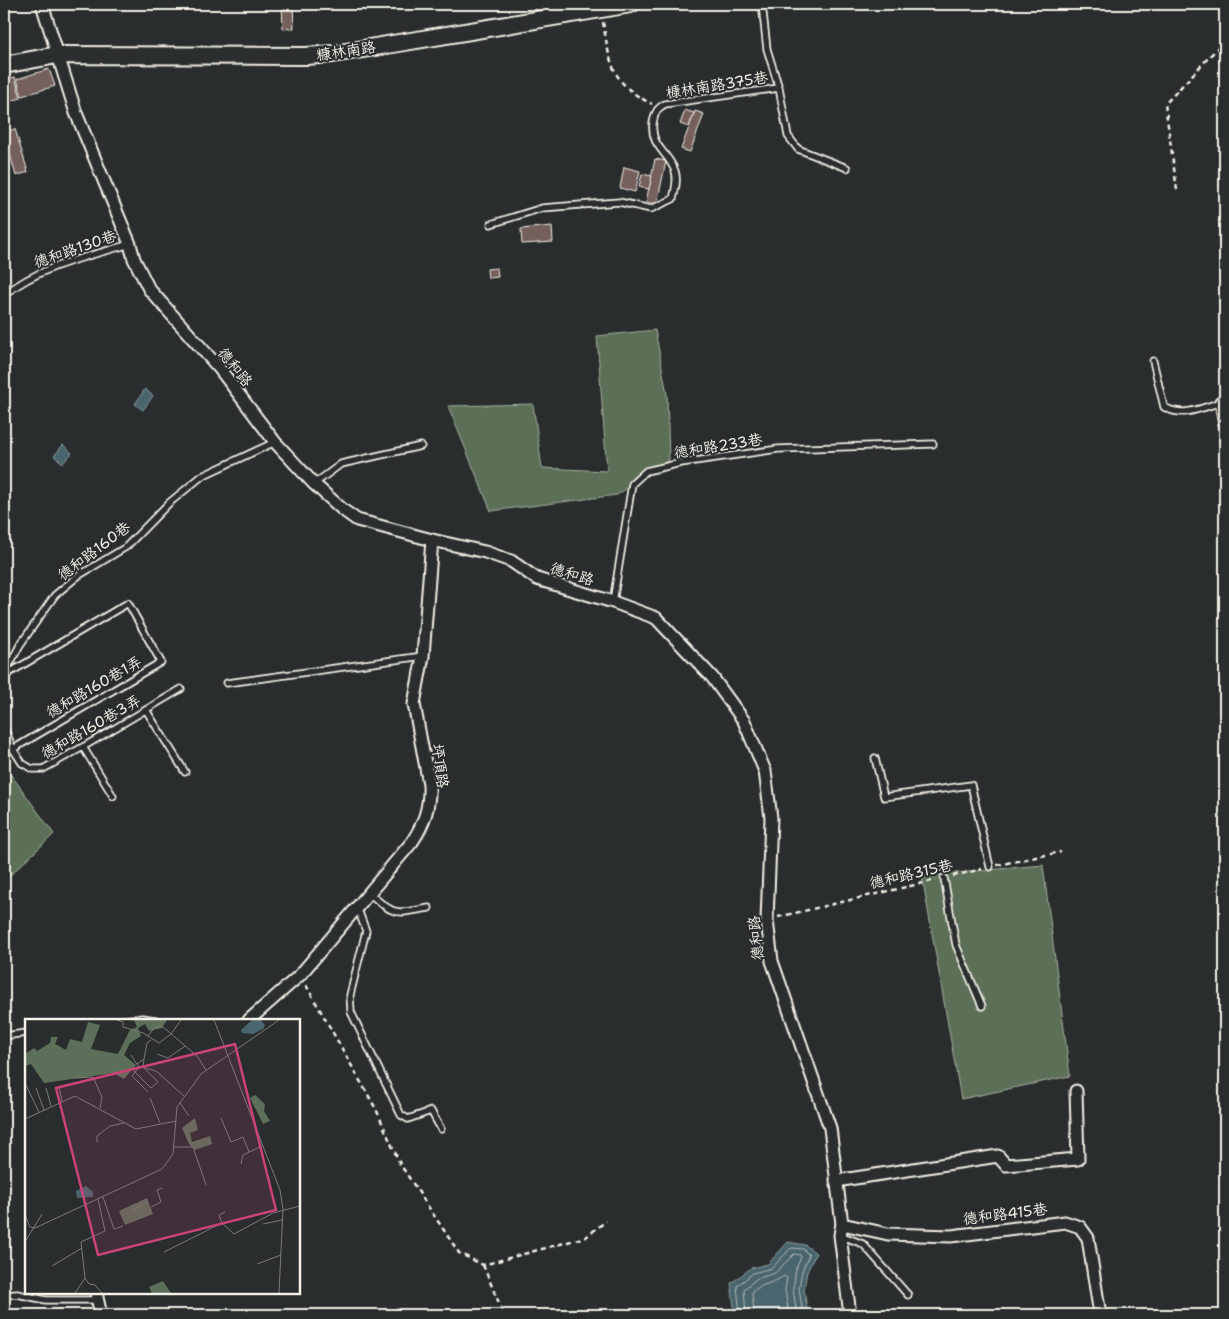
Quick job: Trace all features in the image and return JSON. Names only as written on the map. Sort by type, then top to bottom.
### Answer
[{"type":"street","name":"德和路","points":[[42,4],[76,113],[130,244],[134,260],[149,289],[218,368],[275,442],[314,484],[356,520],[485,552],[511,562],[537,579],[613,602],[656,618],[712,677],[744,721],[765,771],[771,818],[767,920],[772,961],[830,1128],[850,1315]]},
{"type":"street","name":"糠林南路","points":[[4,65],[57,55],[306,56],[334,54],[631,4]]},
{"type":"street","points":[[1223,401],[1225,424]]},
{"type":"street","name":"坪頂路","points":[[250,1019],[300,975],[412,842],[424,821],[428,809],[429,784],[414,704],[423,656],[432,540]]},
{"type":"street","points":[[836,1181],[998,1156],[1006,1165],[1078,1159],[1076,1091]]},
{"type":"street","name":"德和路415巷","points":[[841,1230],[951,1236],[1065,1222],[1080,1227],[1088,1238],[1100,1315]]},
{"type":"street","points":[[97,1296],[101,1315]]},
{"type":"lane","name":"槺林南路375巷","points":[[762,4],[767,49],[779,88],[788,136],[798,149],[847,168]]},
{"type":"lane","name":"槺林南路375巷","points":[[659,108],[665,104],[779,88]]},
{"type":"lane","points":[[491,224],[542,208],[619,202],[650,209],[673,199],[676,184],[675,172],[654,141],[652,129],[655,113],[659,108]]},
{"type":"lane","name":"德和路130巷","points":[[4,295],[20,282],[58,265],[130,244]]},
{"type":"lane","points":[[1153,361],[1164,407],[1172,411],[1184,413],[1223,401]]},
{"type":"lane","name":"德和路160巷","points":[[4,675],[20,645],[55,596],[78,576],[126,547],[170,503],[202,476],[275,442]]},
{"type":"lane","name":"德和路233巷","points":[[613,602],[632,484],[646,471],[681,463],[778,449],[933,444]]},
{"type":"lane","points":[[314,484],[341,464],[421,446]]},
{"type":"lane","name":"德和路160巷1弄","points":[[4,675],[128,603],[161,662],[13,749]]},
{"type":"lane","points":[[227,683],[423,656]]},
{"type":"lane","name":"德和路160巷3弄","points":[[4,727],[13,749],[22,763],[32,769],[43,769],[181,689]]},
{"type":"lane","points":[[146,710],[186,772]]},
{"type":"lane","points":[[83,747],[113,796]]},
{"type":"lane","points":[[875,758],[884,797],[971,785],[990,867]]},
{"type":"lane","points":[[944,878],[956,945],[982,1006]]},
{"type":"lane","points":[[369,893],[386,908],[398,913],[429,908]]},
{"type":"lane","points":[[356,907],[366,931],[350,995],[352,1012],[401,1115],[408,1119],[431,1111],[441,1129]]},
{"type":"lane","points":[[133,1019],[149,1019]]},
{"type":"lane","points":[[4,1036],[25,1033]]},
{"type":"lane","points":[[841,1230],[863,1244],[908,1295]]},
{"type":"lane","points":[[4,1295],[17,1294],[46,1300],[97,1296]]},
{"type":"path","points":[[600,8],[609,54],[619,80],[636,96],[659,108]]},
{"type":"path","points":[[1177,190],[1165,104],[1225,40]]},
{"type":"path","name":"德和路315巷","points":[[767,920],[1061,852]]},
{"type":"path","points":[[300,975],[376,1108],[400,1164],[459,1253],[483,1266],[504,1315]]},
{"type":"path","points":[[483,1266],[586,1237],[606,1221]]},
{"type":"green space","points":[[655,330],[667,394],[669,460],[617,495],[491,511],[448,406],[533,404],[542,468],[607,471],[597,336]]},
{"type":"green space","points":[[4,765],[54,834],[4,881]]},
{"type":"green space","points":[[1043,865],[1070,1076],[961,1099],[922,876]]},
{"type":"water","points":[[145,389],[153,396],[143,410],[135,404]]},
{"type":"water","points":[[63,445],[72,453],[63,463],[54,456]]},
{"type":"water","points":[[788,1242],[805,1245],[816,1253],[807,1272],[804,1289],[808,1315],[735,1315],[731,1283],[751,1268],[768,1264]]},
{"type":"building","points":[[282,4],[293,4],[294,28],[283,29]]},
{"type":"building","points":[[4,38],[8,54],[4,55]]},
{"type":"building","points":[[49,69],[55,86],[22,96],[17,79]]},
{"type":"building","points":[[15,77],[21,98],[6,102],[4,80]]},
{"type":"building","points":[[4,92],[10,115],[4,116]]},
{"type":"building","points":[[685,110],[694,113],[689,127],[680,124]]},
{"type":"building","points":[[695,111],[704,114],[690,152],[681,149]]},
{"type":"building","points":[[15,129],[28,172],[16,176],[4,132]]},
{"type":"building","points":[[655,159],[666,161],[657,204],[646,202]]},
{"type":"building","points":[[624,167],[640,171],[635,192],[620,188]]},
{"type":"building","points":[[642,174],[652,176],[649,189],[639,187]]},
{"type":"building","points":[[552,226],[553,242],[522,244],[521,229]]},
{"type":"building","points":[[497,268],[498,277],[488,278],[487,269]]}]
